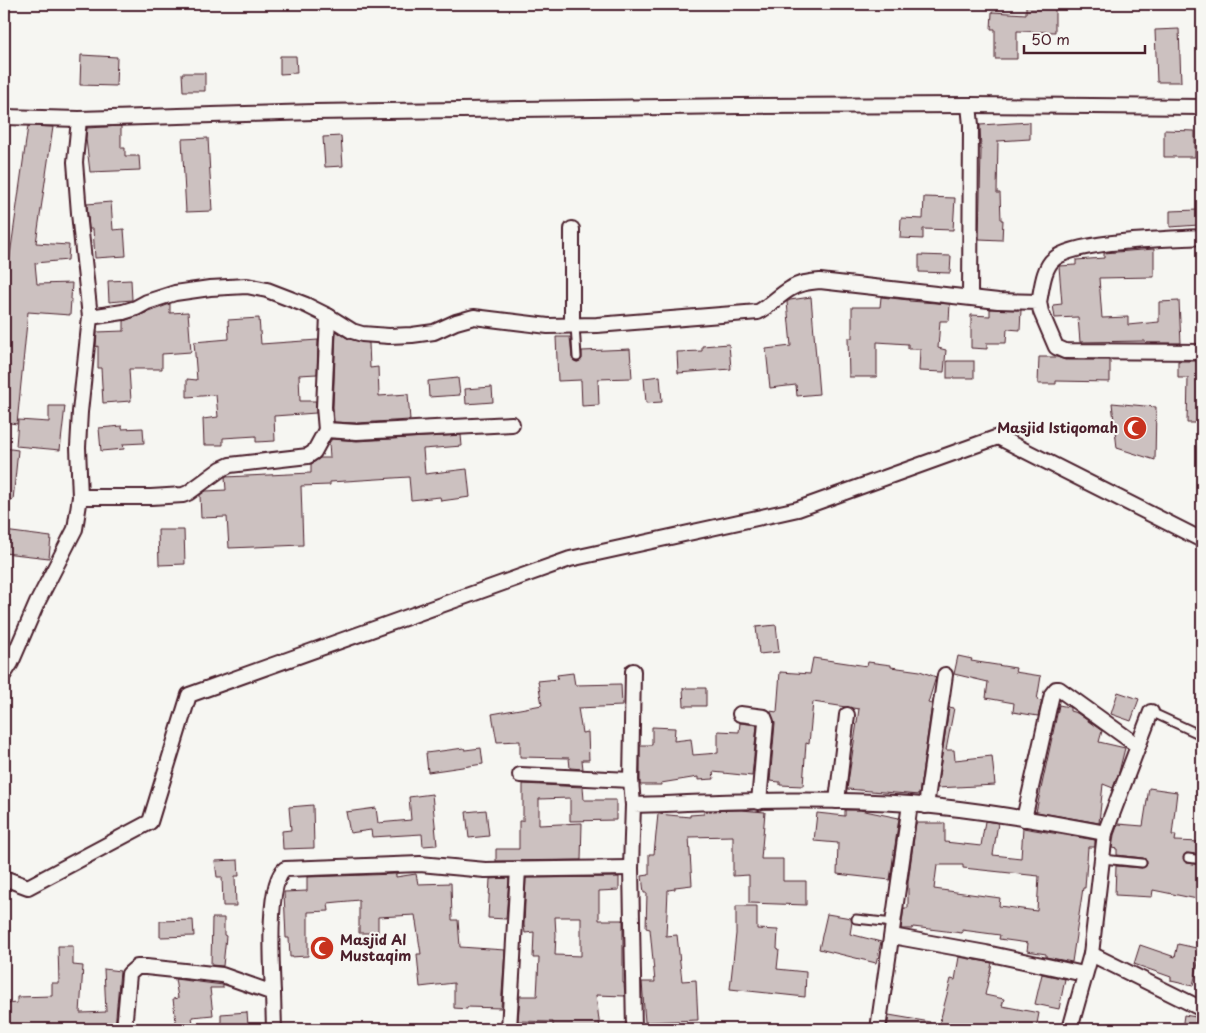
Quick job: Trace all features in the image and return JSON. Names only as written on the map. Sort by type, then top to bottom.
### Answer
[{"type":"street","points":[[4,117],[79,119],[314,112],[740,106],[1202,108]]},
{"type":"street","points":[[969,106],[971,125],[970,297]]},
{"type":"street","points":[[4,674],[11,663],[37,603],[75,529],[80,496],[78,447],[90,317],[75,162],[79,119]]},
{"type":"street","points":[[572,230],[574,326]]},
{"type":"street","points":[[1202,237],[1088,246],[1066,252],[1053,260],[1046,271],[1039,302],[1043,318],[1056,347],[1065,351],[1202,352]]},
{"type":"street","points":[[90,317],[123,312],[175,293],[210,288],[247,286],[266,290],[306,305],[352,331],[362,334],[389,336],[434,332],[456,322],[474,317],[548,326],[574,326],[758,312],[768,307],[791,288],[802,283],[820,281],[998,301],[1039,302]]},
{"type":"street","points":[[80,496],[151,497],[188,493],[230,464],[308,456],[314,452],[326,430],[324,408],[328,316]]},
{"type":"street","points":[[326,430],[357,432],[512,424]]},
{"type":"street","points":[[4,878],[28,887],[150,822],[189,696],[570,559],[798,509],[998,437],[1202,540]]},
{"type":"street","points":[[633,671],[631,780],[633,805],[630,868],[634,1029]]},
{"type":"street","points":[[926,806],[945,675]]},
{"type":"street","points":[[1024,820],[1052,694],[1056,689],[1059,689],[1138,746]]},
{"type":"street","points":[[1070,1029],[1091,954],[1105,833],[1151,712]]},
{"type":"street","points":[[740,714],[764,717],[766,722],[759,802]]},
{"type":"street","points":[[837,801],[847,714]]},
{"type":"street","points":[[520,774],[631,780]]},
{"type":"street","points":[[633,805],[837,801],[910,804],[1105,833]]},
{"type":"street","points":[[878,1029],[910,804]]},
{"type":"street","points":[[274,1029],[271,938],[273,898],[280,873],[285,869],[420,864],[485,870],[630,868]]},
{"type":"street","points":[[510,1029],[518,869]]},
{"type":"street","points":[[893,930],[986,953],[1084,974]]},
{"type":"street","points":[[1091,954],[1202,1009]]},
{"type":"street","points":[[124,1029],[128,974],[137,967],[222,975],[273,994]]},
{"type":"lane","points":[[574,326],[577,357]]},
{"type":"lane","points":[[1151,712],[1202,735]]},
{"type":"lane","points":[[1188,858],[1202,860]]},
{"type":"lane","points":[[1102,859],[1142,863]]},
{"type":"lane","points":[[856,919],[893,930]]},
{"type":"building","points":[[1026,4],[1055,4],[1055,32],[1017,31],[1017,59],[995,59],[995,29],[991,29],[992,12],[1026,14]]},
{"type":"building","points":[[1179,29],[1181,82],[1157,82],[1155,30]]},
{"type":"building","points":[[81,55],[117,57],[116,86],[80,85]]},
{"type":"building","points":[[280,56],[296,56],[297,73],[280,74]]},
{"type":"building","points":[[182,73],[205,73],[205,91],[183,91]]},
{"type":"building","points":[[1030,122],[1030,139],[998,141],[997,193],[1000,193],[1001,220],[1003,220],[1002,240],[979,239],[980,125]]},
{"type":"building","points":[[28,126],[53,127],[36,243],[69,245],[68,260],[35,263],[37,284],[72,283],[70,315],[28,312],[17,424],[4,422],[4,276],[7,277]]},
{"type":"building","points":[[121,126],[121,148],[125,148],[125,156],[139,156],[140,170],[90,172],[86,139],[87,128]]},
{"type":"building","points":[[1164,130],[1195,131],[1195,157],[1164,157]]},
{"type":"building","points":[[341,136],[343,166],[325,167],[323,137]]},
{"type":"building","points":[[208,138],[212,211],[186,212],[182,139]]},
{"type":"building","points":[[924,197],[955,198],[953,230],[923,229],[923,239],[900,238],[901,218],[923,219]]},
{"type":"building","points":[[111,202],[113,230],[124,229],[126,256],[95,258],[93,229],[89,229],[87,204]]},
{"type":"building","points":[[1198,210],[1199,225],[1170,227],[1170,211]]},
{"type":"building","points":[[1154,249],[1154,277],[1099,278],[1102,318],[1128,317],[1128,325],[1159,322],[1159,302],[1179,301],[1181,343],[1146,343],[1145,341],[1080,342],[1078,317],[1055,318],[1053,305],[1062,304],[1059,266],[1076,265],[1076,260],[1104,258],[1104,253]]},
{"type":"building","points":[[919,255],[951,256],[950,273],[919,272]]},
{"type":"building","points":[[131,280],[132,300],[109,302],[108,281]]},
{"type":"building","points":[[811,297],[819,394],[797,396],[796,385],[770,388],[766,349],[791,346],[787,302]]},
{"type":"building","points":[[881,297],[950,304],[949,321],[940,321],[938,348],[946,350],[944,372],[919,371],[920,349],[908,349],[908,344],[877,342],[877,377],[849,377],[848,338],[852,338],[852,307],[880,307]]},
{"type":"building","points":[[170,304],[170,313],[188,312],[191,352],[162,354],[162,369],[129,369],[131,401],[103,403],[101,368],[98,368],[98,346],[96,347],[97,332],[124,331],[124,321]]},
{"type":"building","points":[[990,309],[1021,310],[1020,330],[1007,329],[1006,343],[987,343],[987,349],[971,348],[971,315],[990,316]]},
{"type":"building","points":[[259,318],[261,344],[318,340],[317,374],[299,375],[300,401],[316,401],[316,413],[274,416],[275,441],[256,442],[256,436],[223,438],[223,445],[204,445],[203,419],[218,417],[216,395],[187,397],[187,379],[197,380],[194,342],[229,339],[228,320]]},
{"type":"building","points":[[336,331],[349,339],[369,343],[370,368],[378,367],[379,396],[408,394],[410,420],[357,423],[334,422]]},
{"type":"building","points":[[556,337],[570,337],[572,358],[577,362],[582,359],[582,351],[630,349],[632,378],[598,379],[599,405],[582,406],[581,380],[558,381]]},
{"type":"building","points":[[729,344],[731,369],[678,373],[677,352],[702,351],[702,346]]},
{"type":"building","points":[[1039,357],[1057,357],[1065,360],[1110,360],[1110,382],[1056,381],[1056,384],[1038,384]]},
{"type":"building","points":[[947,361],[974,361],[974,378],[947,378]]},
{"type":"building","points":[[1178,361],[1202,361],[1202,423],[1187,423],[1188,378],[1178,378]]},
{"type":"building","points":[[660,376],[662,402],[646,403],[644,378]]},
{"type":"building","points":[[458,378],[460,395],[429,397],[428,381]]},
{"type":"building","points":[[492,387],[493,402],[466,404],[465,389]]},
{"type":"building","name":"Masjid Istiqomah","points":[[1112,403],[1156,407],[1155,460],[1117,448]]},
{"type":"building","points":[[49,406],[65,406],[60,450],[16,446],[18,420],[49,422]]},
{"type":"building","points":[[122,426],[122,429],[143,428],[144,443],[123,444],[124,449],[101,451],[99,428]]},
{"type":"building","points":[[461,435],[462,446],[423,449],[425,474],[467,469],[470,497],[441,501],[440,497],[411,500],[409,477],[330,482],[330,485],[301,486],[303,545],[229,548],[227,517],[201,518],[200,495],[206,491],[226,490],[225,477],[311,473],[311,464],[320,458],[330,458],[329,443],[332,439],[357,441]]},
{"type":"building","points":[[4,448],[18,450],[13,500],[4,500]]},
{"type":"building","points":[[158,530],[184,530],[185,564],[159,565]]},
{"type":"building","points":[[4,531],[51,537],[49,558],[4,553]]},
{"type":"building","points":[[776,625],[779,652],[759,654],[756,627]]},
{"type":"building","points":[[958,656],[972,659],[971,661],[1016,668],[1015,672],[1041,676],[1037,700],[1042,701],[1038,716],[1013,712],[1014,703],[986,698],[988,682],[954,674]]},
{"type":"building","points":[[813,658],[867,666],[868,662],[891,665],[891,667],[920,671],[936,677],[928,703],[932,704],[919,795],[847,789],[859,709],[813,702],[809,744],[806,743],[803,786],[780,785],[780,782],[770,781],[775,723],[770,711],[777,712],[780,672],[810,674]]},
{"type":"building","points":[[573,673],[575,685],[621,684],[622,706],[578,708],[582,733],[588,732],[589,760],[582,760],[583,769],[570,768],[569,758],[520,757],[520,741],[497,742],[492,714],[542,705],[538,681],[558,679],[557,675]]},
{"type":"building","points":[[683,688],[706,688],[706,706],[684,706]]},
{"type":"building","points":[[1118,692],[1139,699],[1131,721],[1111,714]]},
{"type":"building","points":[[1059,705],[1069,707],[1070,711],[1077,713],[1102,731],[1099,742],[1125,748],[1113,788],[1103,784],[1099,823],[1036,812]]},
{"type":"building","points":[[949,707],[954,708],[946,750],[954,750],[955,760],[992,756],[995,785],[937,788]]},
{"type":"building","points":[[740,723],[757,725],[752,776],[713,772],[714,779],[698,780],[698,777],[661,783],[661,785],[640,785],[640,745],[652,745],[652,727],[675,728],[674,741],[691,739],[693,755],[718,753],[718,731],[739,732]]},
{"type":"building","points":[[464,748],[465,750],[481,748],[483,764],[428,772],[426,753]]},
{"type":"building","points":[[523,784],[583,787],[584,800],[616,800],[616,820],[570,821],[570,798],[539,799],[539,825],[582,823],[581,860],[496,861],[496,849],[519,849],[519,821],[523,821]]},
{"type":"building","points":[[1149,788],[1177,792],[1172,835],[1176,835],[1175,841],[1202,842],[1202,855],[1186,853],[1183,858],[1187,863],[1202,865],[1202,900],[1153,890],[1152,897],[1115,895],[1116,866],[1142,868],[1147,864],[1147,860],[1143,858],[1117,855],[1117,849],[1112,848],[1118,824],[1143,826]]},
{"type":"building","points":[[432,794],[437,845],[423,846],[422,834],[372,837],[371,830],[350,833],[346,812],[376,808],[378,823],[411,820],[409,797]]},
{"type":"building","points":[[313,805],[314,848],[283,849],[282,831],[291,830],[289,807]]},
{"type":"building","points":[[486,810],[489,836],[469,838],[466,812]]},
{"type":"building","points":[[741,810],[765,812],[761,859],[783,859],[783,881],[806,881],[806,905],[749,903],[749,875],[733,876],[733,836],[689,837],[692,885],[675,887],[675,889],[668,890],[666,936],[677,935],[682,981],[696,980],[698,1020],[645,1022],[642,982],[655,982],[650,929],[646,928],[647,893],[644,893],[642,876],[649,875],[649,854],[654,854],[658,814],[690,817],[690,815],[704,814],[704,811]]},
{"type":"building","points":[[845,810],[860,810],[899,818],[890,880],[837,874],[838,843],[814,841],[817,813],[845,816]]},
{"type":"building","points":[[985,821],[998,823],[993,855],[1021,858],[1023,828],[1095,840],[1095,847],[1088,847],[1085,888],[1083,888],[1072,962],[1046,957],[1046,954],[1027,951],[1028,943],[999,939],[1000,935],[913,927],[912,929],[901,929],[904,908],[908,908],[908,882],[916,823],[945,823],[945,842],[981,846]],"holes":[[[937,865],[963,865],[963,868],[1039,876],[1037,911],[999,906],[1000,898],[934,889]]]},
{"type":"building","points":[[238,860],[239,876],[235,876],[236,906],[223,906],[222,877],[217,877],[215,861]]},
{"type":"building","points":[[396,874],[396,877],[416,874],[418,884],[451,883],[452,920],[458,920],[460,947],[505,950],[501,1008],[454,1008],[454,983],[420,987],[417,954],[421,954],[415,915],[378,917],[378,933],[359,933],[359,900],[328,903],[329,911],[308,912],[308,956],[290,957],[289,938],[286,938],[284,892],[307,891],[307,877]]},
{"type":"building","points":[[619,877],[619,890],[599,891],[599,920],[623,920],[623,983],[625,996],[596,995],[600,1029],[553,1029],[553,1022],[518,1021],[520,996],[537,996],[539,958],[533,958],[534,932],[525,933],[524,925],[526,878]],"holes":[[[555,917],[581,917],[581,956],[555,955]]]},
{"type":"building","points":[[509,878],[506,919],[488,918],[490,879]]},
{"type":"building","points":[[736,906],[757,906],[757,929],[778,930],[777,949],[779,950],[777,969],[806,972],[805,997],[730,989],[736,934]]},
{"type":"building","points":[[827,914],[851,918],[850,934],[881,942],[876,963],[819,949]]},
{"type":"building","points":[[212,918],[224,918],[224,935],[226,936],[223,966],[211,965]]},
{"type":"building","points":[[193,920],[194,936],[160,937],[160,921]]},
{"type":"building","points":[[1178,944],[1201,949],[1193,986],[1171,981],[1171,977],[1134,964],[1140,945],[1175,957]]},
{"type":"building","points":[[58,946],[73,946],[73,965],[83,966],[80,1013],[106,1012],[104,969],[120,971],[115,1028],[61,1028],[61,1026],[18,1028],[18,1024],[4,1026],[4,1004],[17,1003],[17,997],[52,996],[52,983],[59,983]]},
{"type":"building","points":[[959,957],[992,963],[985,995],[1004,999],[1002,1006],[1039,1013],[1036,1029],[938,1029],[951,979],[955,980]]},
{"type":"building","points":[[1042,974],[1065,979],[1059,1009],[1035,1004]]},
{"type":"building","points":[[175,979],[223,985],[223,988],[210,988],[213,1015],[192,1017],[194,1029],[177,1029],[173,999],[178,998]]},
{"type":"building","points":[[247,1012],[248,1025],[221,1026],[221,1014]]},
{"type":"building","points":[[889,1015],[930,1022],[929,1029],[887,1029]]},
{"type":"building","points":[[1184,1015],[1202,1018],[1202,1029],[1182,1029]]},
{"type":"place","name":"Masjid Istiqomah","points":[[1135,428]]},
{"type":"place","name":"Masjid Al Mustaqim","points":[[322,948]]}]
